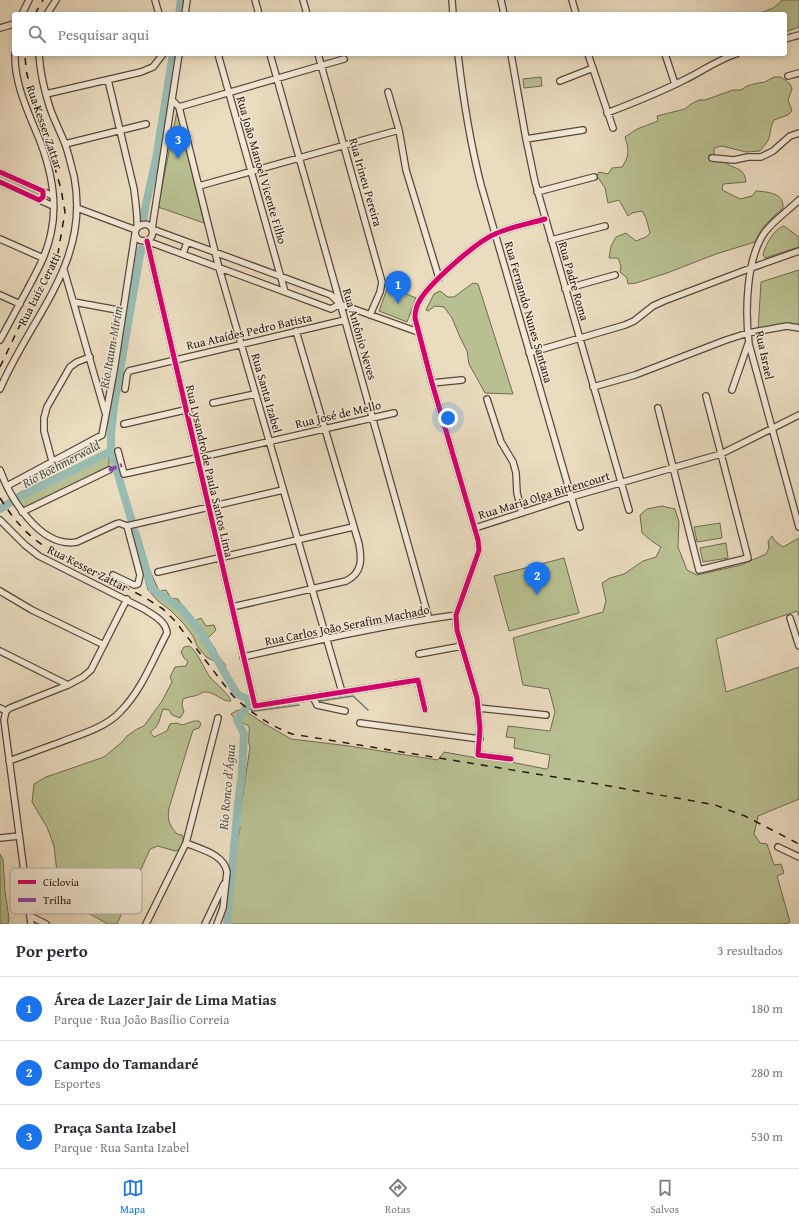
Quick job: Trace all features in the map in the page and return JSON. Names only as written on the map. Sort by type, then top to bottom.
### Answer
[{"type":"street","points":[[23,12],[29,0]]},
{"type":"street","points":[[48,12],[56,0]]},
{"type":"street","points":[[155,0],[158,12]]},
{"type":"street","points":[[185,12],[187,0]]},
{"type":"street","points":[[255,0],[258,12]]},
{"type":"street","points":[[303,0],[306,12]]},
{"type":"street","points":[[452,0],[453,12]]},
{"type":"street","points":[[501,0],[504,12]]},
{"type":"street","points":[[572,0],[575,12]]},
{"type":"street","points":[[0,28],[12,25]]},
{"type":"street","points":[[787,38],[799,35]]},
{"type":"street","name":"Rua Kesser Zattar","points":[[0,340],[44,258],[52,232],[53,222],[53,196],[48,165],[21,91],[15,56]]},
{"type":"street","name":"Rua Luiz Ceratti","points":[[0,389],[64,270],[74,234],[77,208],[74,178],[65,144],[46,94],[39,56]]},
{"type":"street","points":[[46,94],[148,70],[157,63],[162,56]]},
{"type":"street","points":[[147,241],[153,235],[152,229],[179,56]]},
{"type":"street","name":"Rua João Manoel Vicente Filho","points":[[219,56],[285,292]]},
{"type":"street","name":"Rua Antônio Neves","points":[[271,56],[429,619]]},
{"type":"street","name":"Rua Irineu Pereira","points":[[319,56],[382,282],[380,292],[370,315]]},
{"type":"street","name":"Rua Fernando Nunes Santana","points":[[458,56],[464,104],[474,158],[580,526]]},
{"type":"street","name":"Rua Padre Roma","points":[[511,56],[537,192],[629,510]]},
{"type":"street","points":[[589,56],[613,128]]},
{"type":"street","points":[[666,56],[675,84]]},
{"type":"street","points":[[608,113],[675,84],[723,56]]},
{"type":"street","points":[[172,100],[179,107],[344,59]]},
{"type":"street","points":[[560,81],[593,68]]},
{"type":"street","points":[[788,76],[799,72]]},
{"type":"street","points":[[6,486],[102,435],[112,384],[136,230],[134,194],[108,80]]},
{"type":"street","points":[[388,92],[399,130],[406,170],[439,278]]},
{"type":"street","name":"Rua Santa Izabel","points":[[179,107],[219,268],[342,692]]},
{"type":"street","points":[[65,144],[146,124]]},
{"type":"street","points":[[199,186],[399,130]]},
{"type":"street","points":[[526,139],[583,130]]},
{"type":"street","points":[[712,158],[734,160],[748,157],[761,157],[773,151],[790,136],[799,133]]},
{"type":"street","points":[[0,172],[53,196]]},
{"type":"street","points":[[537,192],[594,177]]},
{"type":"street","points":[[0,182],[53,206]]},
{"type":"street","points":[[39,200],[43,197],[43,192]]},
{"type":"street","name":"Rua Israel","points":[[799,200],[771,224],[755,249],[748,286],[749,344],[799,527]]},
{"type":"street","points":[[77,208],[136,230]]},
{"type":"street","points":[[511,759],[478,755],[480,739],[475,688],[457,630],[456,616],[479,550],[478,540],[414,318],[416,308],[425,293],[439,278],[466,254],[495,234],[545,219]]},
{"type":"street","points":[[136,230],[141,224],[146,224],[152,229],[331,295],[340,304],[418,332]]},
{"type":"street","points":[[551,240],[605,226]]},
{"type":"street","points":[[136,230],[139,240],[147,241],[332,309],[340,304]]},
{"type":"street","points":[[0,239],[44,258]]},
{"type":"street","name":"Rua Lysandro de Paula Santos Lima","points":[[147,241],[255,706],[313,697]]},
{"type":"street","points":[[183,254],[187,242]]},
{"type":"street","points":[[529,353],[630,323],[648,309],[664,301],[799,251]]},
{"type":"street","points":[[64,270],[106,414]]},
{"type":"street","points":[[565,289],[615,275]]},
{"type":"street","points":[[0,295],[20,304]]},
{"type":"street","points":[[74,302],[124,311]]},
{"type":"street","name":"Rua Ataídes Pedro Batista","points":[[125,389],[129,371],[345,320]]},
{"type":"street","points":[[593,387],[635,375],[748,333],[787,326],[799,328]]},
{"type":"street","points":[[232,607],[346,580],[355,575],[361,561],[360,550],[296,331]]},
{"type":"street","points":[[732,390],[749,344]]},
{"type":"street","points":[[52,461],[44,431],[44,418],[47,407],[70,368],[77,362],[90,357]]},
{"type":"street","points":[[432,383],[462,380]]},
{"type":"street","points":[[213,403],[255,394]]},
{"type":"street","points":[[658,408],[699,570],[748,558],[706,396]]},
{"type":"street","points":[[488,399],[501,442],[513,462],[516,473],[517,493],[522,513]]},
{"type":"street","points":[[124,424],[186,410]]},
{"type":"street","name":"Rua José de Mello","points":[[118,451],[124,474],[394,413]]},
{"type":"street","name":"Rua Maria Olga Bittencourt","points":[[475,528],[721,454],[799,415]]},
{"type":"street","points":[[0,470],[6,486],[22,512],[42,531],[65,543],[77,542],[116,524],[127,526],[283,490]]},
{"type":"street","points":[[22,512],[109,470]]},
{"type":"street","name":"Rua Kesser Zattar","points":[[1,523],[39,556],[127,599],[156,616],[167,629],[167,633],[140,686],[119,713],[105,723],[91,730],[9,761]]},
{"type":"street","points":[[113,575],[134,585],[138,584],[139,582],[139,572],[127,526]]},
{"type":"street","points":[[158,572],[353,527]]},
{"type":"street","points":[[0,591],[32,610],[104,645]]},
{"type":"street","points":[[23,868],[4,720],[6,711],[10,708],[77,681],[87,674],[95,663],[127,599]]},
{"type":"street","name":"Rua Carlos João Serafim Machado","points":[[243,657],[326,638],[429,619],[456,616]]},
{"type":"street","points":[[790,618],[799,646]]},
{"type":"street","points":[[419,654],[462,646]]},
{"type":"street","points":[[0,651],[68,685]]},
{"type":"street","points":[[345,711],[317,705],[313,697],[418,680],[425,710]]},
{"type":"street","points":[[0,708],[6,711]]},
{"type":"street","points":[[478,708],[546,715]]},
{"type":"street","points":[[146,924],[186,843],[218,718]]},
{"type":"street","points":[[360,723],[480,739]]},
{"type":"street","points":[[0,838],[19,836]]},
{"type":"street","points":[[186,843],[216,856],[223,861],[226,866],[227,872],[223,908],[217,924]]},
{"type":"street","points":[[778,847],[799,857]]},
{"type":"street","points":[[205,924],[226,880]]},
{"type":"street","points":[[30,916],[31,924]]},
{"type":"street","points":[[30,916],[46,924]]},
{"type":"green space","points":[[782,0],[799,0],[799,27],[787,31],[787,12],[763,12],[773,8]]},
{"type":"green space","points":[[541,77],[542,86],[524,88],[523,79]]},
{"type":"green space","points":[[774,77],[781,77],[790,84],[792,89],[788,100],[792,111],[788,115],[774,120],[771,126],[769,138],[760,151],[746,152],[722,146],[714,148],[714,155],[741,171],[745,177],[746,182],[723,184],[722,190],[740,199],[752,196],[756,191],[775,194],[781,199],[783,208],[760,232],[755,242],[716,254],[667,273],[636,283],[628,284],[627,278],[620,272],[621,266],[618,258],[609,258],[611,246],[616,237],[626,233],[636,241],[646,237],[650,233],[646,218],[642,211],[632,213],[628,216],[619,200],[608,203],[605,188],[597,176],[599,172],[608,174],[612,168],[622,167],[628,152],[625,137],[637,129],[658,121],[657,116],[685,109],[699,100],[705,100],[733,90],[741,90],[747,86],[765,82]]},
{"type":"green space","points":[[177,111],[204,223],[158,207]]},
{"type":"green space","points":[[784,226],[799,237],[799,247],[765,258],[763,255],[768,242],[777,230]]},
{"type":"green space","points":[[799,270],[799,327],[758,331],[761,282]]},
{"type":"green space","points":[[473,283],[478,284],[513,394],[485,393],[469,364],[467,351],[452,318],[444,307],[435,306],[428,311],[426,310],[434,294],[440,291],[448,297],[454,297]]},
{"type":"green space","points":[[388,286],[416,298],[407,322],[379,311]]},
{"type":"green space","points":[[99,454],[109,457],[109,466],[27,508],[19,502],[16,496],[17,494]]},
{"type":"green space","points":[[662,506],[675,509],[679,522],[678,547],[687,570],[697,575],[741,565],[766,554],[769,548],[768,541],[772,536],[775,541],[783,547],[799,538],[799,616],[797,611],[716,639],[726,692],[799,667],[799,799],[758,816],[754,834],[760,843],[767,844],[774,865],[781,864],[784,873],[777,876],[790,922],[785,924],[225,924],[225,911],[231,903],[233,866],[240,828],[239,821],[250,747],[249,726],[235,719],[231,714],[242,709],[291,739],[349,746],[438,760],[444,752],[477,758],[495,759],[546,769],[548,768],[550,755],[514,748],[515,738],[506,737],[508,726],[550,731],[555,712],[549,689],[523,685],[513,638],[603,612],[606,601],[602,583],[610,578],[624,574],[643,561],[656,557],[661,547],[642,533],[640,515],[647,509]]},
{"type":"green space","points":[[720,523],[722,538],[697,542],[694,527]]},
{"type":"green space","points":[[134,535],[138,536],[146,562],[159,591],[166,590],[171,598],[178,599],[187,614],[194,621],[201,618],[206,626],[214,625],[216,630],[208,638],[211,645],[215,648],[217,654],[226,666],[225,669],[219,668],[214,661],[206,657],[197,646],[193,636],[183,623],[148,590]]},
{"type":"green space","points":[[726,543],[728,558],[703,562],[700,548]]},
{"type":"green space","points":[[564,558],[579,613],[509,631],[494,576]]},
{"type":"green space","points":[[189,646],[192,648],[198,655],[210,677],[225,692],[231,701],[226,701],[209,692],[203,692],[183,699],[182,705],[184,712],[180,718],[172,715],[169,710],[163,709],[159,722],[150,732],[154,737],[167,731],[170,724],[177,723],[182,725],[199,721],[201,724],[199,728],[193,730],[169,808],[168,816],[172,828],[177,834],[183,836],[183,843],[179,850],[175,851],[158,846],[150,849],[142,868],[57,868],[54,846],[47,827],[32,802],[34,784],[46,777],[104,757],[127,736],[144,726],[162,701],[172,682],[170,677],[175,667],[186,666],[188,661],[184,658],[181,652],[184,647]]},
{"type":"green space","points":[[0,854],[3,859],[5,892],[9,918],[8,924],[0,924]]},
{"type":"green space","points":[[90,914],[121,914],[117,924],[108,924]]},
{"type":"waterway","name":"Rio Itaum-Mirim","points":[[179,12],[181,0]]},
{"type":"waterway","name":"Rio Itaum-Mirim","points":[[143,221],[156,159],[173,56]]},
{"type":"waterway","name":"Rio Itaum-Mirim","points":[[132,522],[111,451],[111,434],[114,405],[141,249]]},
{"type":"waterway","name":"Rio Boehmerwald","points":[[0,509],[18,498],[111,451]]},
{"type":"waterway","name":"Rio Ronco d'Água","points":[[135,532],[152,589],[181,608],[201,632],[237,694],[249,700],[249,704],[237,720],[244,734],[242,773],[227,924]]},
{"type":"waterway","points":[[320,701],[353,696],[368,710]]},
{"type":"waterway","points":[[249,704],[250,709],[255,711],[299,705]]},
{"type":"railway","points":[[36,12],[43,0]]},
{"type":"railway","points":[[0,367],[19,327],[47,277],[58,253],[65,212],[61,189],[32,95],[26,70],[25,56]]},
{"type":"railway","points":[[0,498],[18,523],[41,544],[144,597],[163,609],[175,621],[233,696],[246,708],[284,731],[292,734],[604,785],[715,805],[745,816],[799,844]]},
{"type":"marked path","points":[[109,470],[122,465]]},
{"type":"cycle path","points":[[0,172],[43,191],[43,197],[39,200],[0,182]]},
{"type":"cycle path","points":[[511,759],[478,755],[480,729],[477,698],[457,630],[456,615],[479,550],[478,540],[432,383],[415,315],[418,304],[425,293],[443,274],[477,245],[487,238],[513,227],[545,219]]},
{"type":"cycle path","points":[[147,241],[255,706],[418,680],[425,710]]},
{"type":"place","name":"Praça Santa Izabel","points":[[178,159]]},
{"type":"place","name":"Área de Lazer Jair de Lima Matias","points":[[398,304]]},
{"type":"place","name":"Campo do Tamandaré","points":[[537,595]]}]
